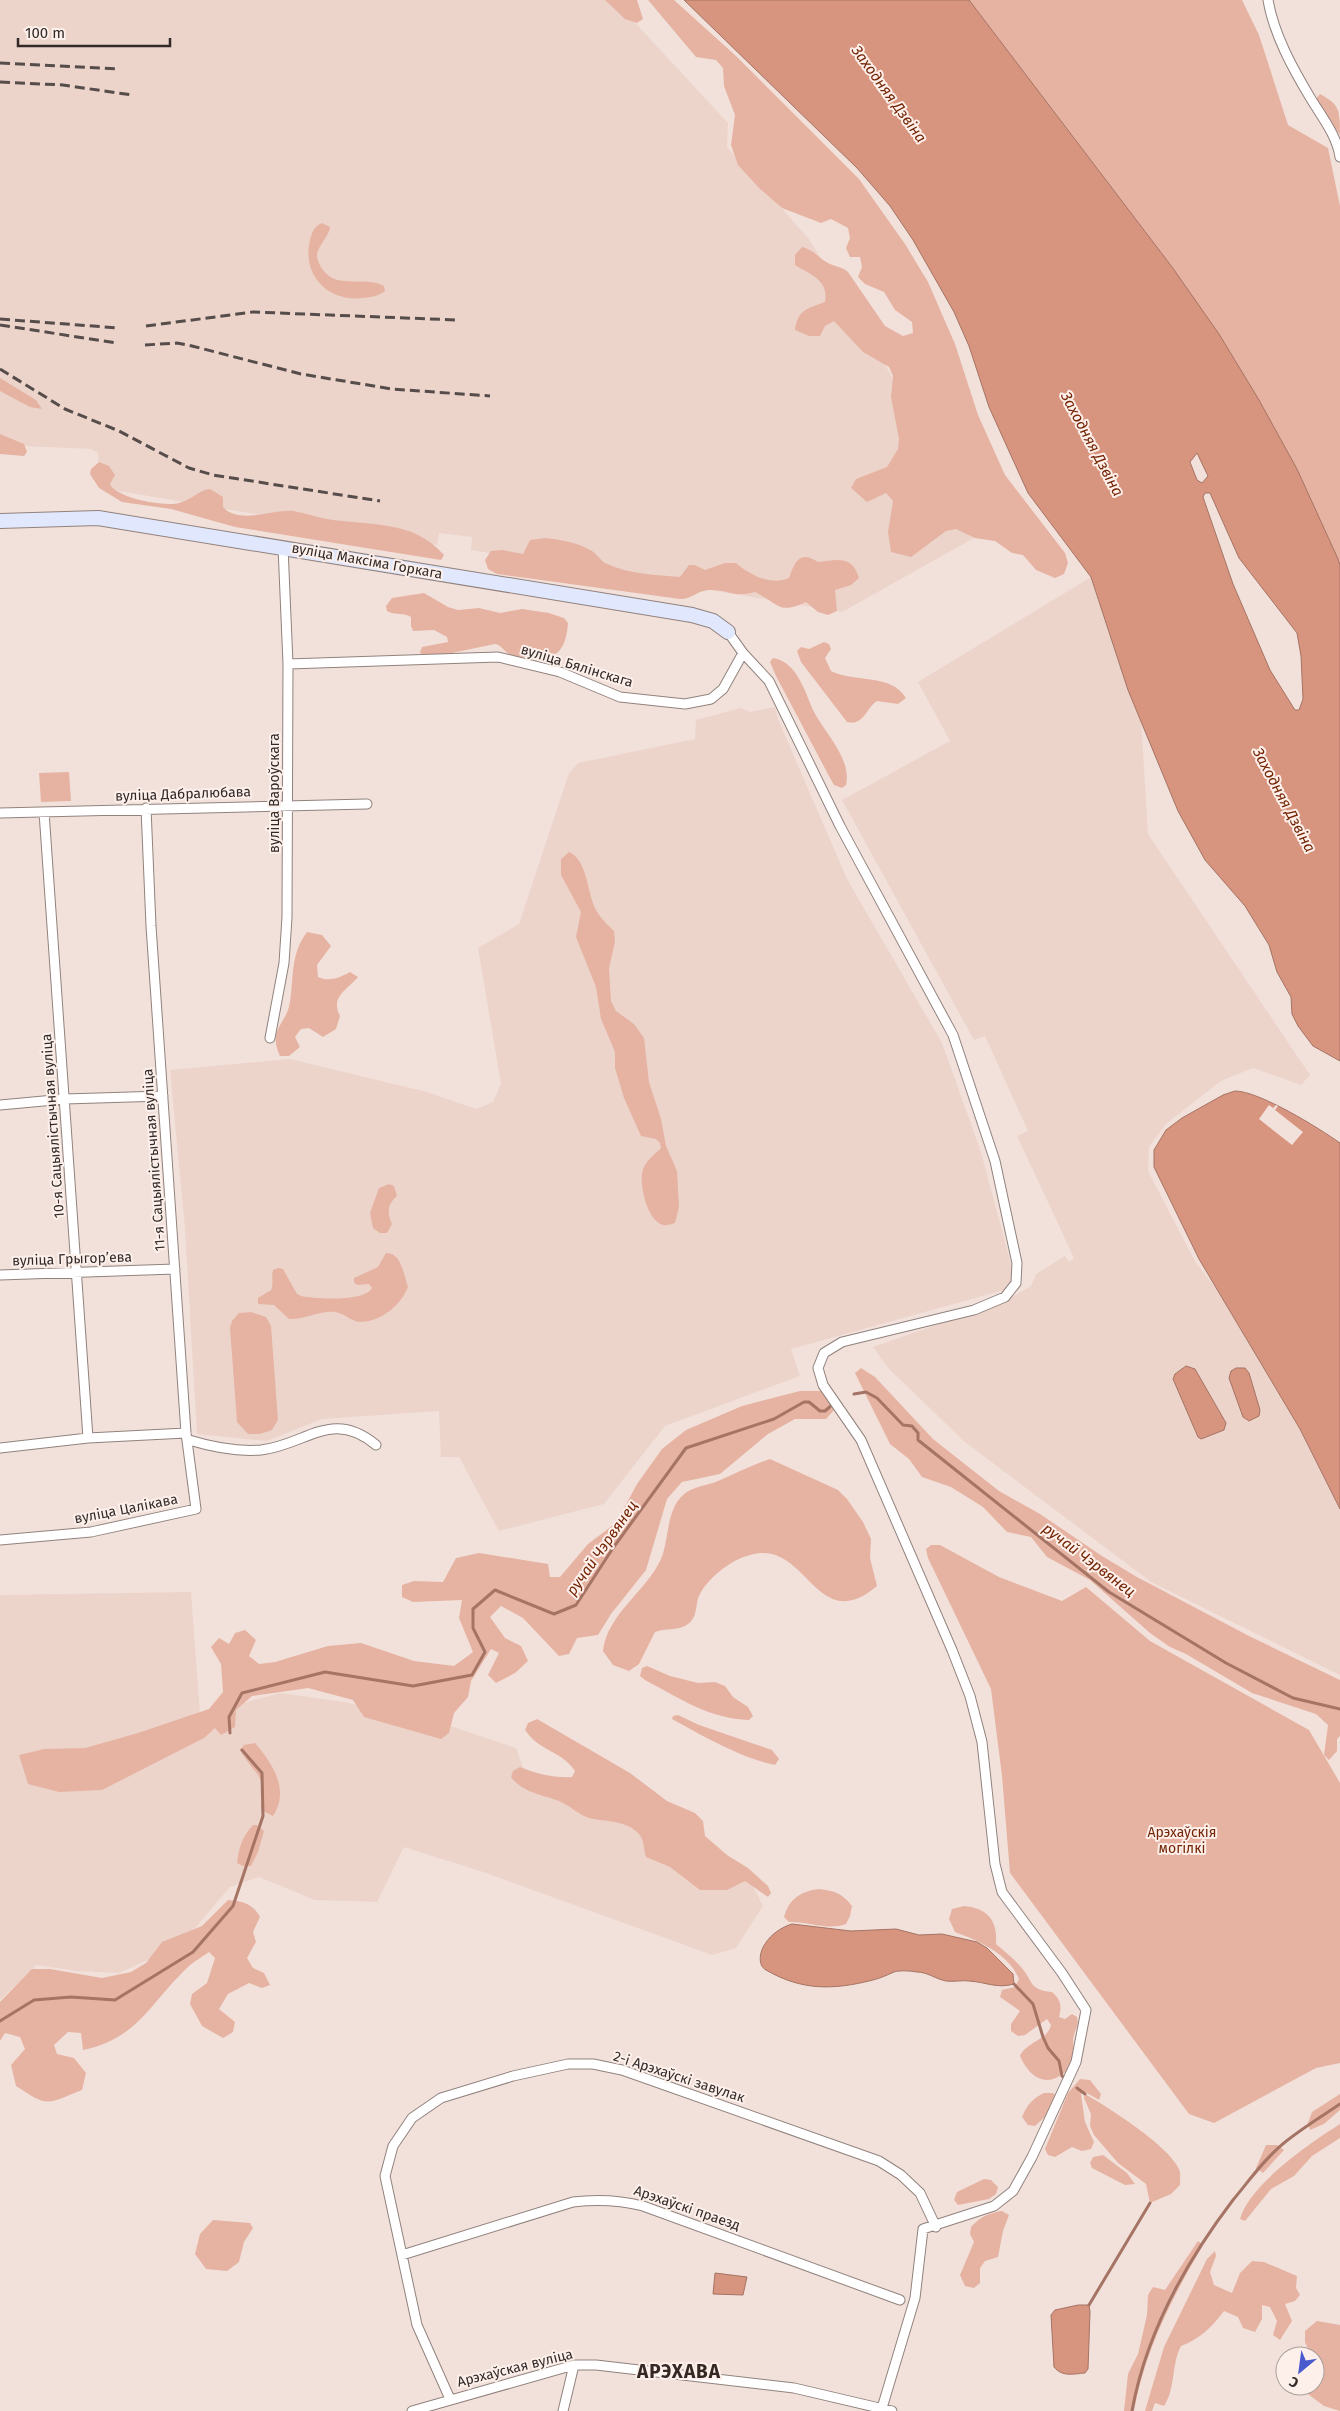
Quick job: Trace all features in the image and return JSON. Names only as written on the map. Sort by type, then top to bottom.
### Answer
[{"type":"main road","name":"вуліца Максіма Горкага","points":[[0,521],[98,518],[283,546],[692,616],[713,621],[728,632]]},
{"type":"street","points":[[1268,0],[1293,68],[1330,130],[1338,147],[1340,157]]},
{"type":"street","name":"вуліца Вароўскага","points":[[270,1038],[285,945],[289,804],[288,664],[283,546]]},
{"type":"street","points":[[728,632],[743,653],[769,680],[840,826],[953,1035],[994,1161],[1017,1263],[1016,1283],[1005,1297],[974,1310],[842,1342],[824,1353],[818,1368],[823,1385],[861,1440],[970,1696],[982,1742],[995,1864],[1002,1892],[1062,1973],[1086,2010],[1076,2062],[1032,2157],[1013,2191],[994,2206],[923,2230],[915,2298],[882,2408]]},
{"type":"street","name":"вуліца Бялінскага","points":[[288,664],[498,657],[560,672],[620,697],[685,704],[710,699],[723,689],[743,653]]},
{"type":"street","name":"вуліца Дабралюбава","points":[[0,813],[289,804],[367,804]]},
{"type":"street","name":"11-я Сацыялістычная вуліца","points":[[146,808],[151,926],[175,1269],[187,1437],[196,1509]]},
{"type":"street","name":"10-я Сацыялістычная вуліца","points":[[44,812],[88,1438]]},
{"type":"street","points":[[0,1105],[65,1099],[164,1096]]},
{"type":"street","name":"вуліца Грыгорʼева","points":[[0,1275],[175,1269]]},
{"type":"street","points":[[0,1448],[88,1438],[187,1437],[218,1449],[262,1450],[326,1429],[351,1429],[376,1445]]},
{"type":"street","name":"вуліца Цалікава","points":[[0,1540],[91,1532],[196,1509]]},
{"type":"street","name":"2-і Арэхаўскі завулак","points":[[450,2399],[417,2325],[385,2176],[393,2146],[412,2118],[441,2098],[513,2076],[568,2064],[593,2064],[622,2070],[879,2161],[901,2175],[920,2193],[936,2226]]},
{"type":"street","name":"Арэхаўскі праезд","points":[[402,2254],[573,2202],[596,2199],[619,2200],[643,2206],[900,2300]]},
{"type":"street","points":[[563,2411],[574,2365]]},
{"type":"street","name":"Арэхаўская вуліца","points":[[412,2411],[574,2365],[596,2365],[758,2383],[818,2393],[892,2411]]},
{"type":"shaded area","points":[[0,0],[614,0],[728,123],[727,147],[809,239],[929,438],[983,533],[842,612],[471,550],[472,537],[439,533],[437,545],[113,490],[100,483],[98,453],[91,449],[0,445]]},
{"type":"shaded area","points":[[1091,577],[1128,690],[1141,718],[1148,834],[1310,1075],[1301,1085],[1253,1068],[1221,1081],[1167,1123],[1149,1147],[1148,1171],[1196,1263],[1219,1292],[1300,1429],[1340,1509],[1340,1675],[1151,1582],[965,1442],[889,1369],[873,1347],[1005,1301],[1031,1286],[1036,1274],[1065,1256],[1069,1262],[1074,1258],[1017,1136],[1028,1131],[985,1036],[974,1040],[842,800],[950,741],[918,682]]},
{"type":"shaded area","points":[[775,707],[778,719],[847,879],[942,1043],[981,1152],[1015,1279],[1008,1289],[791,1349],[800,1376],[665,1426],[604,1504],[499,1531],[459,1457],[441,1457],[439,1411],[322,1419],[267,1441],[197,1434],[185,1229],[170,1070],[290,1059],[427,1092],[476,1109],[493,1102],[501,1084],[478,948],[519,924],[569,773],[578,763],[695,739],[696,720],[741,708],[750,712]]},
{"type":"shaded area","points":[[191,1592],[200,1714],[281,1693],[344,1702],[436,1721],[516,1748],[527,1779],[750,1880],[763,1906],[736,1948],[712,1955],[483,1872],[404,1847],[377,1902],[315,1900],[259,1877],[230,1887],[196,1927],[150,1959],[119,1973],[76,1971],[37,1965],[0,2000],[0,1595]]},
{"type":"green space","points":[[605,0],[637,0],[643,19],[637,23],[625,19]]},
{"type":"green space","points":[[648,0],[674,0],[736,56],[859,179],[905,244],[928,282],[955,344],[978,415],[1005,475],[1065,553],[1068,563],[1064,574],[1055,578],[1036,570],[1023,555],[1012,553],[995,541],[975,538],[956,529],[946,531],[911,557],[891,552],[888,532],[893,501],[886,493],[867,502],[851,488],[856,479],[887,467],[898,449],[899,439],[891,397],[893,376],[889,367],[863,352],[834,321],[825,326],[820,336],[809,336],[795,330],[796,323],[801,314],[808,308],[825,302],[826,295],[818,279],[795,265],[795,255],[802,247],[826,262],[848,272],[885,326],[903,336],[913,333],[912,322],[895,310],[884,292],[865,284],[858,277],[862,267],[860,257],[850,257],[846,248],[850,238],[848,228],[831,219],[821,223],[782,208],[759,188],[738,165],[731,145],[735,115],[724,86],[723,68],[716,60],[696,57]]},
{"type":"green space","points":[[969,0],[1242,0],[1259,35],[1288,125],[1328,148],[1340,206],[1340,565],[1297,469],[1172,267]]},
{"type":"green space","points":[[1320,94],[1332,102],[1338,109],[1340,135],[1315,100]]},
{"type":"green space","points":[[322,223],[330,227],[317,255],[323,270],[329,276],[343,281],[376,283],[384,286],[385,291],[372,297],[351,298],[340,296],[322,286],[315,278],[311,268],[309,245],[312,232]]},
{"type":"green space","points":[[0,378],[36,400],[42,409],[30,407],[0,391]]},
{"type":"green space","points":[[0,434],[24,444],[27,452],[24,456],[0,454]]},
{"type":"green space","points":[[99,462],[109,466],[115,475],[110,484],[114,489],[141,500],[163,504],[179,503],[210,489],[223,497],[223,507],[238,515],[247,516],[293,511],[327,519],[390,526],[419,535],[432,543],[444,555],[441,560],[235,527],[171,509],[122,502],[99,488],[90,474],[91,469]]},
{"type":"green space","points":[[545,538],[579,545],[592,551],[607,564],[643,574],[680,577],[689,565],[695,565],[705,570],[725,563],[736,563],[754,575],[775,581],[789,578],[796,562],[802,557],[807,557],[818,562],[838,560],[848,562],[859,578],[851,585],[835,590],[837,611],[828,615],[818,612],[806,602],[790,608],[784,608],[755,592],[736,594],[707,590],[685,599],[680,599],[497,574],[488,569],[485,560],[491,551],[502,550],[523,554],[530,540]]},
{"type":"green space","points":[[424,593],[448,607],[458,610],[479,608],[500,613],[522,609],[549,613],[564,618],[568,623],[565,641],[558,652],[545,658],[513,656],[495,644],[432,657],[422,656],[420,652],[422,647],[448,642],[447,637],[434,630],[413,631],[411,617],[387,611],[386,606],[392,598]]},
{"type":"green space","points":[[824,642],[829,644],[831,649],[825,658],[831,671],[840,675],[891,685],[906,698],[898,704],[877,701],[861,719],[853,723],[847,722],[801,662],[797,651],[801,647],[809,649]]},
{"type":"green space","points":[[773,658],[789,665],[800,679],[814,712],[841,756],[847,775],[846,785],[842,788],[834,785],[830,778],[776,676],[770,662]]},
{"type":"green space","points":[[69,772],[71,801],[41,802],[39,773]]},
{"type":"green space","points":[[569,852],[580,862],[584,870],[596,910],[614,931],[615,942],[609,968],[611,1001],[616,1011],[634,1024],[644,1038],[649,1082],[661,1119],[666,1146],[677,1171],[679,1207],[675,1223],[664,1225],[657,1222],[646,1202],[642,1186],[642,1173],[647,1162],[661,1148],[660,1143],[656,1139],[641,1136],[624,1098],[615,1068],[615,1052],[601,1019],[596,987],[576,937],[581,912],[561,875],[561,859]]},
{"type":"green space","points":[[307,932],[322,935],[331,946],[317,965],[318,977],[334,979],[350,972],[358,977],[338,999],[337,1009],[340,1016],[336,1029],[323,1037],[309,1028],[301,1029],[295,1037],[300,1047],[289,1056],[280,1056],[277,1047],[277,1033],[290,1002],[295,957]]},
{"type":"green space","points":[[389,1184],[394,1186],[397,1196],[391,1202],[389,1209],[392,1224],[387,1233],[380,1233],[373,1228],[370,1213],[379,1188]]},
{"type":"green space","points":[[386,1253],[395,1256],[398,1260],[408,1287],[401,1300],[383,1316],[357,1322],[338,1313],[329,1312],[289,1319],[274,1305],[258,1304],[258,1298],[271,1290],[273,1270],[278,1268],[283,1269],[297,1294],[301,1296],[340,1298],[360,1296],[372,1288],[369,1284],[358,1285],[354,1283],[354,1278],[378,1267]]},
{"type":"green space","points":[[251,1312],[266,1317],[271,1326],[278,1420],[272,1430],[260,1434],[248,1434],[237,1422],[230,1328],[232,1321],[239,1313]]},
{"type":"green space","points":[[861,1368],[875,1377],[933,1439],[999,1491],[1040,1514],[1137,1577],[1249,1636],[1340,1680],[1340,1736],[1337,1739],[1337,1751],[1329,1760],[1324,1755],[1328,1725],[1316,1714],[1252,1693],[1186,1654],[1170,1647],[1150,1633],[1090,1580],[1047,1557],[1031,1537],[1007,1532],[983,1507],[951,1487],[922,1477],[909,1459],[890,1444],[855,1373]]},
{"type":"green space","points":[[800,1391],[826,1391],[834,1410],[826,1419],[795,1419],[768,1434],[720,1474],[682,1482],[667,1499],[646,1570],[611,1614],[598,1635],[577,1638],[569,1654],[559,1656],[523,1618],[501,1606],[490,1617],[505,1638],[521,1646],[528,1661],[515,1673],[496,1683],[488,1675],[499,1653],[491,1649],[471,1681],[468,1697],[454,1713],[449,1733],[441,1739],[364,1717],[353,1700],[308,1688],[252,1696],[236,1710],[235,1727],[221,1735],[215,1728],[204,1738],[102,1790],[59,1792],[28,1784],[19,1755],[44,1749],[85,1748],[138,1733],[209,1709],[223,1692],[221,1664],[211,1647],[219,1638],[229,1644],[235,1633],[245,1630],[256,1640],[249,1656],[259,1664],[275,1662],[328,1646],[361,1643],[414,1661],[454,1666],[473,1652],[459,1618],[462,1600],[413,1602],[402,1597],[402,1585],[414,1581],[443,1582],[456,1558],[479,1553],[548,1564],[550,1577],[560,1577],[588,1544],[616,1523],[637,1484],[662,1449],[686,1430],[742,1406]]},
{"type":"green space","points":[[770,1459],[838,1490],[847,1499],[863,1522],[871,1539],[870,1558],[877,1586],[858,1598],[842,1601],[828,1597],[779,1556],[763,1553],[754,1554],[735,1561],[710,1580],[699,1596],[695,1614],[688,1624],[681,1628],[655,1632],[639,1664],[629,1671],[613,1665],[603,1651],[606,1638],[619,1614],[646,1582],[661,1559],[671,1517],[678,1501],[683,1495],[695,1488],[718,1481]]},
{"type":"green space","name":"Арэхаўскія могілкі","points":[[931,1545],[940,1545],[999,1577],[1062,1601],[1086,1587],[1150,1641],[1309,1730],[1340,1783],[1340,2063],[1316,2068],[1214,2123],[1189,2114],[1010,1873],[1002,1776],[991,1689],[928,1558],[926,1549]]},
{"type":"green space","points":[[647,1666],[670,1676],[698,1683],[715,1682],[725,1686],[733,1697],[748,1707],[753,1716],[749,1720],[735,1719],[708,1712],[695,1706],[640,1676],[642,1668]]},
{"type":"green space","points":[[678,1715],[699,1725],[772,1750],[779,1759],[775,1765],[749,1758],[672,1719],[673,1716]]},
{"type":"green space","points":[[537,1719],[630,1773],[667,1801],[695,1813],[703,1821],[705,1836],[727,1855],[748,1868],[768,1886],[771,1893],[768,1897],[745,1881],[727,1890],[700,1890],[670,1867],[646,1857],[641,1838],[632,1828],[620,1823],[589,1818],[559,1801],[521,1787],[511,1777],[513,1771],[520,1767],[539,1774],[559,1777],[572,1777],[575,1771],[564,1759],[537,1743],[525,1730],[528,1723]]},
{"type":"green space","points":[[255,1743],[273,1768],[280,1787],[278,1806],[273,1816],[261,1810],[262,1788],[259,1776],[240,1750],[244,1745]]},
{"type":"green space","points":[[253,1825],[257,1825],[264,1831],[258,1852],[251,1866],[243,1866],[237,1863],[239,1852],[244,1838]]},
{"type":"green space","points":[[819,1889],[838,1893],[852,1906],[846,1924],[825,1926],[789,1922],[784,1917],[789,1905],[797,1897]]},
{"type":"green space","points":[[228,1900],[247,1904],[260,1917],[253,1932],[256,1942],[247,1958],[253,1968],[264,1973],[270,1985],[262,1988],[249,1983],[228,1994],[219,2009],[235,2022],[233,2032],[223,2038],[202,2026],[190,2004],[192,1994],[207,1983],[215,1958],[209,1952],[187,1968],[142,2018],[118,2037],[102,2045],[83,2050],[81,2033],[68,2032],[54,2045],[57,2054],[74,2058],[86,2073],[82,2090],[48,2102],[35,2098],[16,2086],[11,2065],[25,2049],[20,2037],[5,2033],[0,2041],[0,2002],[32,1969],[50,1969],[102,1978],[131,1972],[146,1963],[162,1942],[202,1926]]},
{"type":"green space","points":[[964,1906],[979,1909],[989,1917],[995,1928],[996,1944],[1020,1966],[1035,1987],[1052,1992],[1055,1995],[1060,2003],[1059,2017],[1065,2019],[1072,2014],[1077,2017],[1073,2039],[1074,2053],[1072,2065],[1054,2079],[1048,2080],[1036,2077],[1027,2068],[1020,2056],[1027,2047],[1046,2034],[1051,2025],[1047,2019],[1025,2035],[1018,2036],[1011,2031],[1011,2024],[1020,2011],[1000,1997],[1002,1990],[1015,1987],[1019,1979],[1008,1962],[1001,1956],[983,1944],[955,1932],[949,1919],[952,1909]]},
{"type":"green space","points":[[1080,2079],[1090,2080],[1101,2094],[1099,2100],[1085,2092],[1081,2094],[1085,2122],[1094,2142],[1091,2149],[1082,2151],[1072,2147],[1055,2157],[1048,2155],[1045,2149],[1068,2093]]},
{"type":"green space","points":[[1044,2093],[1053,2093],[1057,2097],[1048,2114],[1035,2126],[1028,2125],[1022,2117],[1024,2113],[1033,2100]]},
{"type":"green space","points":[[1085,2094],[1151,2138],[1173,2159],[1180,2171],[1180,2185],[1171,2194],[1150,2203],[1146,2184],[1118,2163],[1094,2135],[1090,2126],[1091,2114],[1084,2098]]},
{"type":"green space","points":[[1340,2094],[1340,2110],[1324,2124],[1310,2130],[1308,2123],[1312,2112]]},
{"type":"green space","points":[[1340,2124],[1340,2138],[1312,2156],[1294,2176],[1271,2189],[1245,2221],[1240,2219],[1255,2192],[1268,2179],[1298,2153]]},
{"type":"green space","points":[[1266,2145],[1277,2145],[1284,2150],[1263,2173],[1256,2168]]},
{"type":"green space","points":[[1103,2155],[1127,2173],[1135,2184],[1125,2185],[1092,2168],[1090,2163],[1093,2157]]},
{"type":"green space","points":[[984,2179],[991,2180],[998,2187],[996,2194],[989,2199],[958,2205],[954,2200],[957,2192]]},
{"type":"green space","points":[[1002,2211],[1009,2215],[1003,2231],[998,2257],[985,2261],[980,2268],[980,2283],[974,2288],[965,2286],[960,2275],[974,2242],[970,2234],[971,2227],[985,2216]]},
{"type":"green space","points":[[213,2220],[250,2223],[253,2228],[244,2242],[239,2262],[227,2271],[206,2269],[195,2254],[200,2234]]},
{"type":"green space","points":[[1198,2241],[1203,2245],[1181,2284],[1152,2346],[1134,2411],[1124,2411],[1128,2374],[1138,2354],[1147,2315],[1148,2295],[1153,2287],[1165,2290]]},
{"type":"green space","points":[[1215,2251],[1216,2256],[1210,2272],[1214,2285],[1232,2293],[1240,2273],[1252,2261],[1264,2262],[1297,2276],[1296,2288],[1300,2295],[1295,2301],[1285,2304],[1292,2321],[1280,2340],[1273,2335],[1277,2321],[1270,2307],[1262,2305],[1262,2319],[1255,2332],[1243,2328],[1238,2317],[1224,2311],[1205,2332],[1181,2346],[1168,2399],[1164,2406],[1155,2403],[1152,2411],[1145,2411],[1164,2347],[1207,2259]]},
{"type":"green space","points":[[1317,2321],[1340,2325],[1340,2411],[1324,2406],[1310,2396],[1325,2396],[1325,2346],[1307,2346],[1305,2331]]},
{"type":"water","name":"Заходняя Дзвіна","points":[[684,0],[969,0],[1172,267],[1219,334],[1259,400],[1297,469],[1340,565],[1340,1061],[1313,1046],[1298,1026],[1292,1014],[1291,997],[1277,972],[1269,945],[1245,906],[1205,860],[1178,811],[1128,690],[1091,577],[1028,493],[989,407],[969,346],[954,312],[913,240],[890,206],[857,168]],"holes":[[[1197,453],[1208,476],[1202,483],[1197,480],[1190,462]],[[1205,493],[1210,493],[1239,558],[1297,633],[1301,656],[1303,699],[1299,710],[1295,710],[1270,670],[1233,584],[1203,497]]]},
{"type":"water","points":[[1235,1091],[1259,1097],[1273,1103],[1340,1143],[1340,1509],[1300,1429],[1199,1259],[1154,1167],[1154,1150],[1166,1130],[1182,1118],[1223,1095]]},
{"type":"water","points":[[1186,1366],[1195,1369],[1226,1423],[1224,1430],[1201,1439],[1198,1437],[1173,1379],[1175,1374]]},
{"type":"water","points":[[1236,1368],[1245,1368],[1249,1373],[1260,1410],[1259,1416],[1249,1421],[1243,1417],[1229,1378],[1231,1371]]},
{"type":"water","points":[[792,1924],[851,1931],[896,1929],[919,1935],[942,1934],[977,1942],[987,1948],[1013,1974],[1014,1984],[997,1986],[966,1981],[946,1981],[921,1972],[906,1971],[896,1971],[876,1979],[845,1986],[818,1987],[792,1982],[763,1968],[760,1958],[767,1940],[781,1929]]},
{"type":"water","points":[[715,2273],[747,2277],[743,2295],[713,2294]]},
{"type":"water","points":[[1078,2305],[1089,2305],[1088,2369],[1085,2373],[1064,2374],[1054,2367],[1051,2315],[1055,2310]]},
{"type":"pier","points":[[1269,1105],[1273,1108],[1276,1105],[1278,1106],[1275,1110],[1303,1132],[1292,1145],[1259,1119]]},
{"type":"waterway","name":"ручай Чэрвянец","points":[[854,1394],[866,1392],[877,1398],[903,1425],[912,1426],[918,1433],[918,1440],[1109,1592],[1226,1663],[1293,1698],[1340,1709]]},
{"type":"waterway","name":"ручай Чэрвянец","points":[[230,1733],[229,1717],[242,1693],[325,1672],[413,1686],[472,1675],[485,1652],[473,1628],[473,1609],[495,1590],[554,1614],[576,1605],[613,1548],[686,1448],[774,1419],[804,1402],[809,1402],[820,1411],[825,1411],[833,1404]]},
{"type":"waterway","name":"ручай Чэрвянец","points":[[0,2021],[34,2000],[71,1997],[115,2000],[193,1952],[233,1906],[263,1816],[262,1773],[242,1750]]},
{"type":"waterway","points":[[1014,1984],[1033,2004],[1043,2037],[1048,2048],[1059,2061],[1062,2076],[1066,2079]]},
{"type":"waterway","points":[[1077,2088],[1085,2094]]},
{"type":"waterway","points":[[1132,2411],[1138,2382],[1157,2327],[1184,2274],[1215,2224],[1257,2170],[1277,2149],[1340,2104]]},
{"type":"waterway","points":[[1089,2305],[1150,2203]]},
{"type":"railway","points":[[0,63],[119,69]]},
{"type":"railway","points":[[0,82],[63,85],[132,95]]},
{"type":"railway","points":[[146,326],[253,312],[457,320]]},
{"type":"railway","points":[[0,319],[118,328]]},
{"type":"railway","points":[[0,325],[117,343]]},
{"type":"railway","points":[[145,345],[177,343],[301,374],[392,389],[490,396]]},
{"type":"railway","points":[[0,369],[65,409],[119,431],[189,468],[213,475],[380,501]]},
{"type":"district","name":"АРЭХАВА","points":[[679,2371]]}]
